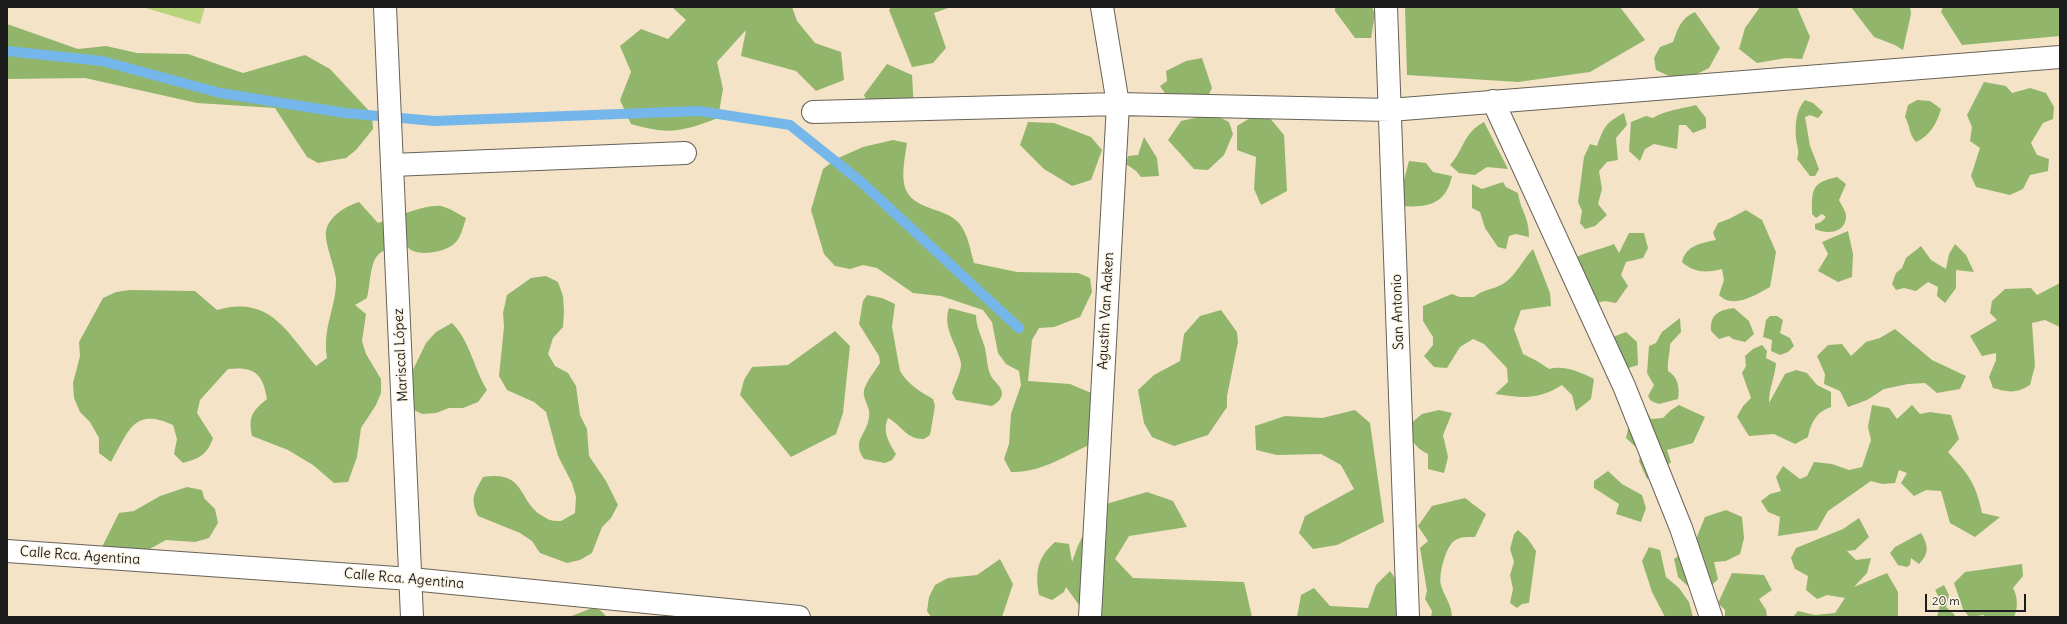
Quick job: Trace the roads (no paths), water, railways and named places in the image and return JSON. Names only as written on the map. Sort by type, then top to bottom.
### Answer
[{"type":"street","name":"Mariscal López","points":[[385,7],[412,617]]},
{"type":"street","name":"Agustín Van Aaken","points":[[1090,617],[1118,104],[1102,7]]},
{"type":"street","name":"San Antonio","points":[[1386,7],[1408,617]]},
{"type":"street","points":[[814,112],[1118,104],[1390,110],[2060,57]]},
{"type":"street","points":[[1493,101],[1624,386],[1682,528],[1711,617]]},
{"type":"street","points":[[392,165],[685,153]]},
{"type":"street","name":"Calle Rca. Agentina","points":[[7,551],[411,579],[799,617]]},
{"type":"waterway","points":[[7,51],[102,61],[220,93],[345,113],[434,121],[699,111],[790,125],[860,181],[1019,328]]}]
